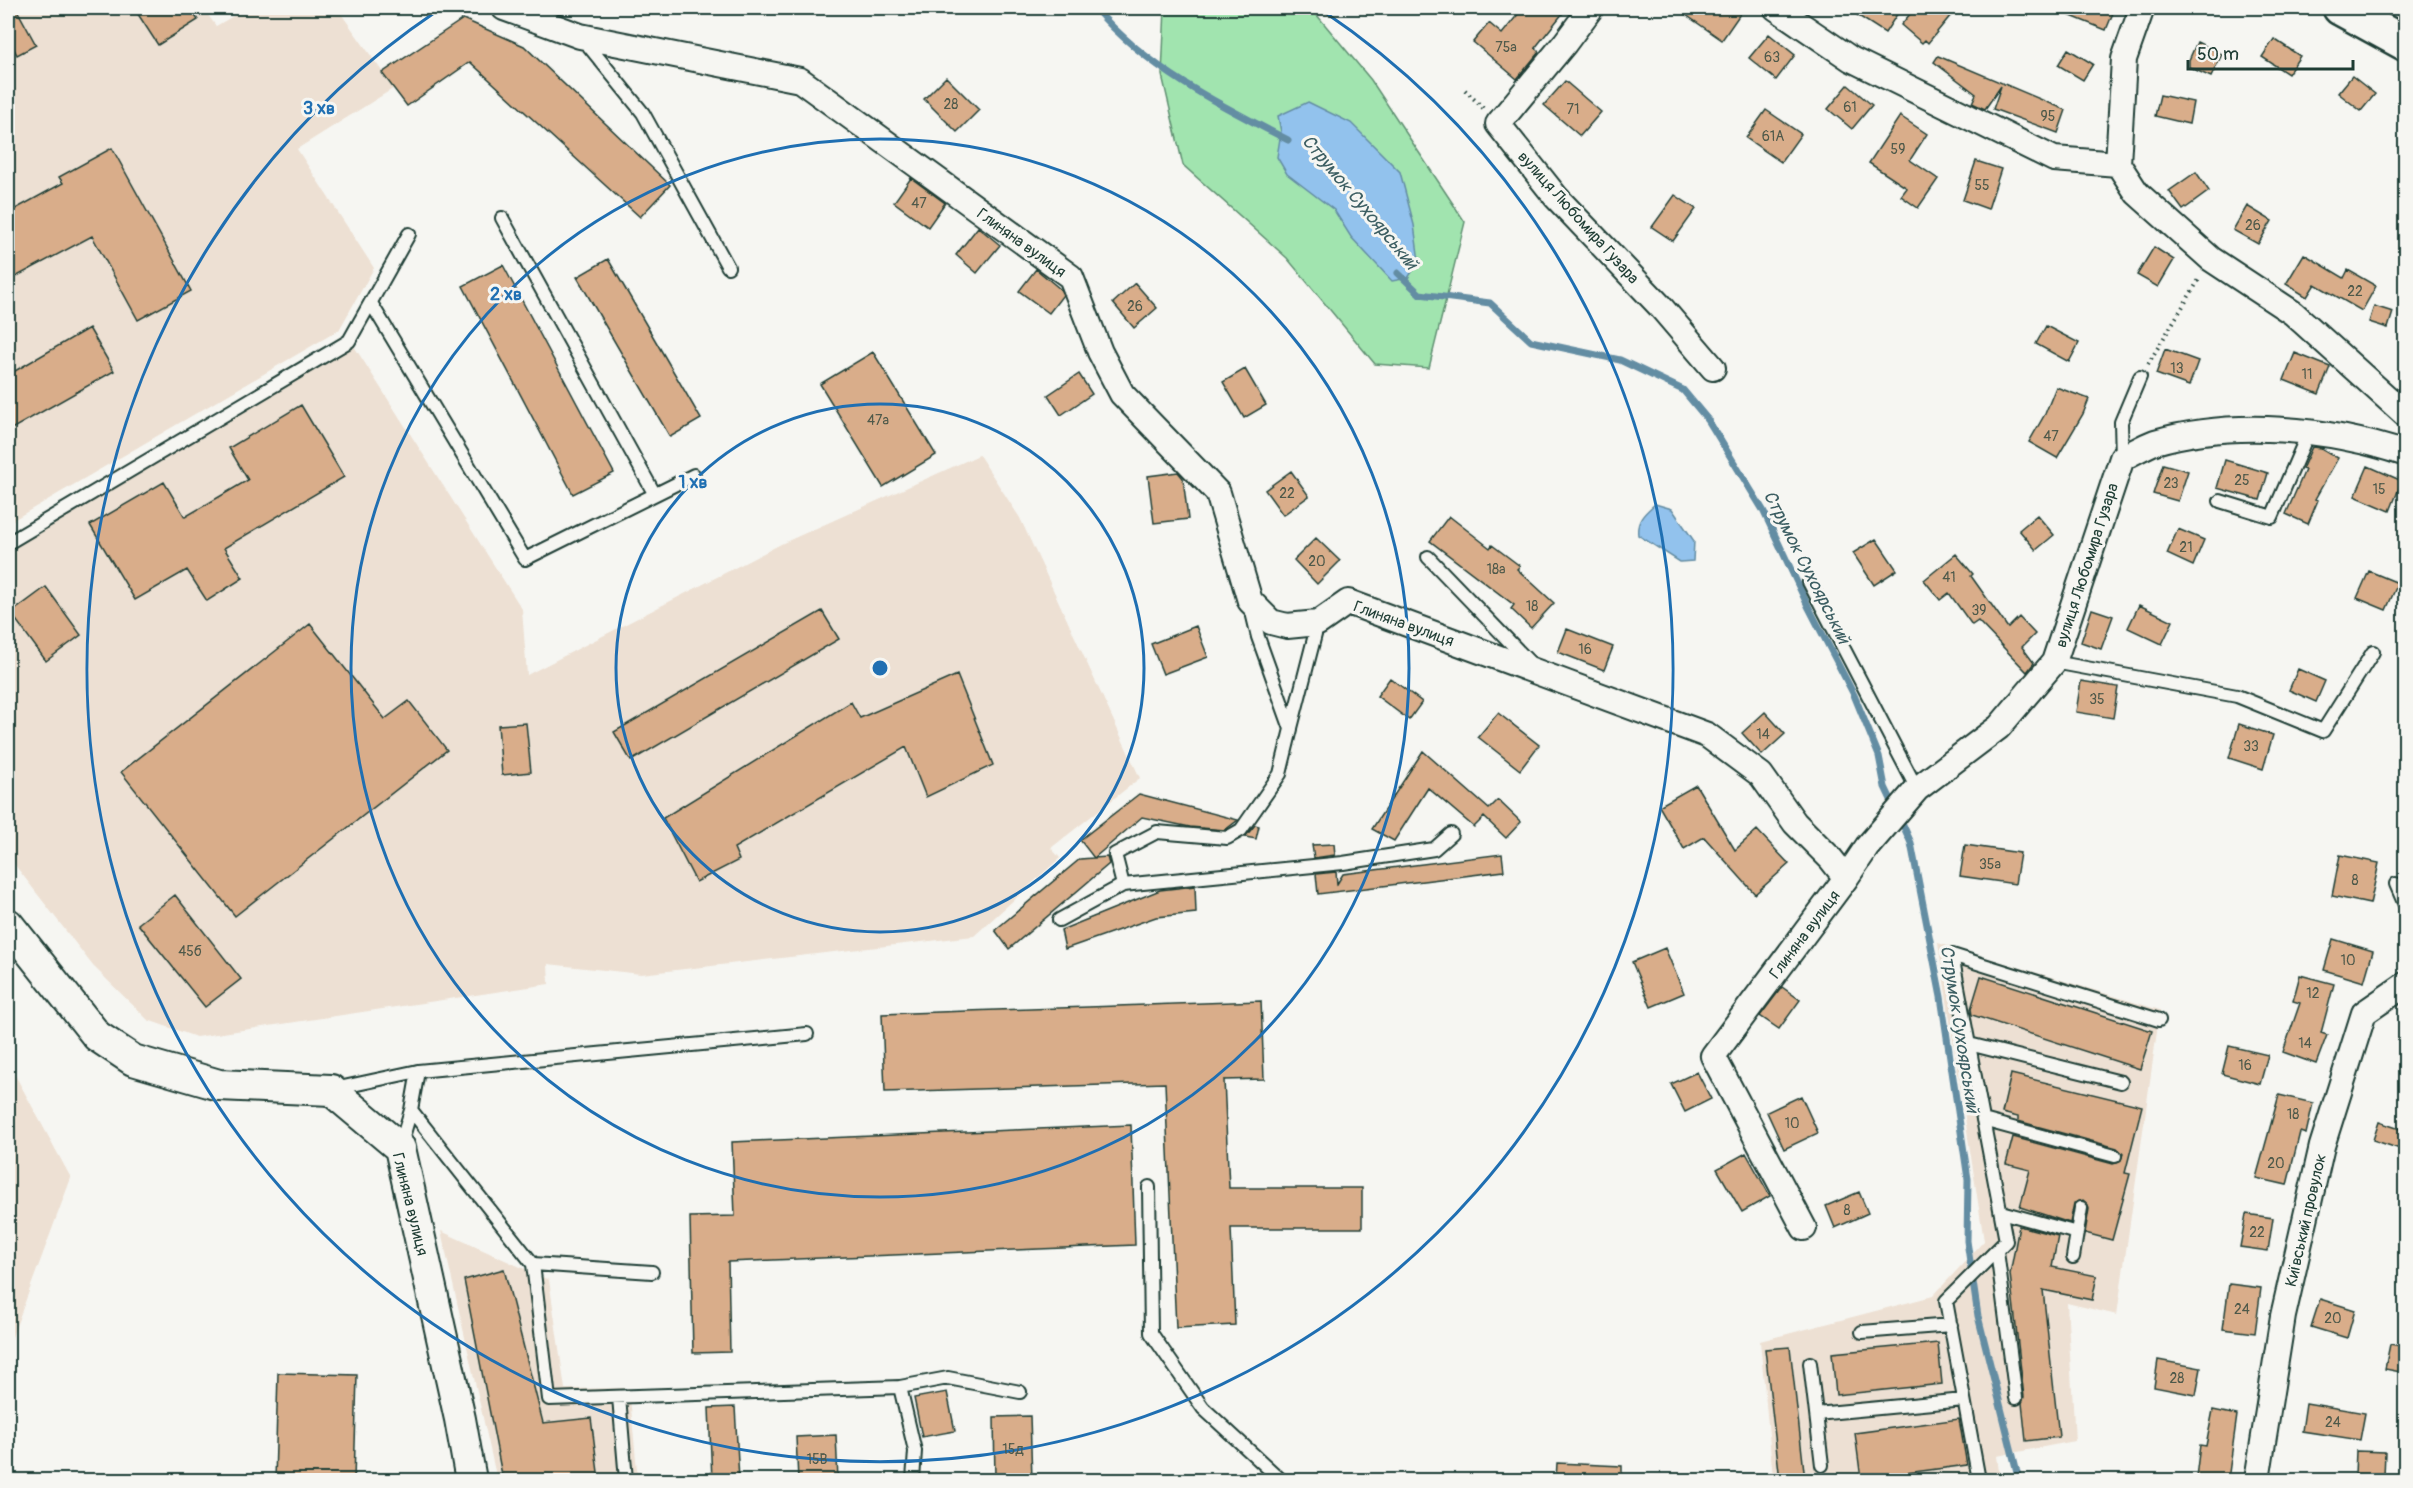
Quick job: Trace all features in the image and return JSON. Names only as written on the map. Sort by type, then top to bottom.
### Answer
[{"type":"main road","points":[[2340,8],[2406,44]]},
{"type":"street","name":"Глиняна вулиця","points":[[504,8],[580,36],[800,80],[1071,276],[1100,352],[1122,394],[1218,494],[1250,602],[1271,622],[1287,626],[1318,623],[1348,602],[1707,735],[1761,775],[1796,823],[1846,878],[1713,1056],[1804,1228]]},
{"type":"street","name":"вулиця Любомира Гузара","points":[[1591,8],[1498,124],[1556,197],[1660,306],[1713,368]]},
{"type":"street","points":[[1776,8],[1851,59],[2054,159],[2118,164]]},
{"type":"street","points":[[2142,8],[2124,59],[2118,164],[2137,193],[2211,259],[2293,313],[2406,415]]},
{"type":"street","points":[[2122,458],[2154,442],[2220,430],[2309,431],[2369,442],[2406,454]]},
{"type":"street","name":"вулиця Любомира Гузара","points":[[1846,878],[1867,847],[1912,796],[1999,727],[2054,662],[2122,458]]},
{"type":"street","points":[[8,924],[97,1036],[133,1060],[219,1085],[332,1089]]},
{"type":"street","name":"Київський провулок","points":[[2257,1480],[2283,1316],[2322,1146],[2364,1013],[2406,984]]},
{"type":"street","name":"Глиняна вулиця","points":[[332,1089],[400,1148],[460,1419],[471,1480]]},
{"type":"lane","points":[[580,36],[643,113],[728,267]]},
{"type":"lane","points":[[502,218],[654,493]]},
{"type":"lane","points":[[8,543],[349,341],[409,234]]},
{"type":"lane","points":[[371,303],[525,559],[694,475]]},
{"type":"lane","points":[[2122,458],[2121,422],[2140,377]]},
{"type":"lane","points":[[2220,501],[2272,517],[2309,431]]},
{"type":"lane","points":[[1428,557],[1540,674]]},
{"type":"lane","points":[[1809,582],[1912,796]]},
{"type":"lane","points":[[1250,602],[1258,637],[1291,729]]},
{"type":"lane","points":[[1123,885],[1115,854],[1157,832],[1227,838],[1241,830],[1280,774],[1318,623]]},
{"type":"lane","points":[[2054,662],[2236,696],[2323,730],[2373,652]]},
{"type":"lane","points":[[1059,920],[1123,885],[1343,863],[1434,849],[1451,834]]},
{"type":"lane","points":[[2396,884],[2406,907]]},
{"type":"lane","points":[[1979,1480],[1946,1301],[2006,1241],[1952,955],[2159,1020]]},
{"type":"lane","points":[[332,1089],[417,1071],[807,1034]]},
{"type":"lane","points":[[1969,1044],[2121,1082]]},
{"type":"lane","points":[[400,1148],[411,1110],[417,1071]]},
{"type":"lane","points":[[411,1110],[533,1264],[549,1400],[900,1387],[948,1378],[1020,1392]]},
{"type":"lane","points":[[1983,1120],[2115,1156]]},
{"type":"lane","points":[[1149,1188],[1151,1333],[1203,1407],[1281,1480]]},
{"type":"lane","points":[[2073,1257],[2081,1208]]},
{"type":"lane","points":[[2001,1212],[2078,1233]]},
{"type":"lane","points":[[1997,1251],[2016,1398]]},
{"type":"lane","points":[[533,1264],[652,1272]]},
{"type":"lane","points":[[1862,1332],[1951,1325]]},
{"type":"lane","points":[[1809,1363],[1822,1465]]},
{"type":"lane","points":[[900,1387],[915,1451],[913,1480]]},
{"type":"lane","points":[[619,1397],[626,1480]]},
{"type":"lane","points":[[1816,1414],[1964,1400]]},
{"type":"path","points":[[2140,377],[2211,259]]},
{"type":"shaded area","points":[[8,8],[203,8],[216,26],[247,8],[337,8],[394,88],[297,149],[374,268],[339,330],[8,523]]},
{"type":"shaded area","points":[[352,343],[522,609],[527,675],[781,544],[979,455],[1020,518],[1140,778],[1051,848],[1060,858],[974,936],[641,974],[548,964],[549,984],[196,1037],[148,1020],[93,966],[8,856],[8,546]]},
{"type":"shaded area","points":[[1938,943],[2160,1010],[2117,1315],[2067,1303],[2075,1441],[1997,1456],[2000,1480],[1764,1480],[1773,1477],[1760,1341],[1933,1296],[1984,1241]]},
{"type":"shaded area","points":[[8,1062],[71,1178],[8,1348]]},
{"type":"shaded area","points":[[441,1231],[549,1280],[565,1389],[629,1388],[638,1480],[497,1480]]},
{"type":"green space","points":[[1165,8],[1311,8],[1371,80],[1465,222],[1429,368],[1375,364],[1287,258],[1183,165],[1162,75]]},
{"type":"water","points":[[1308,102],[1351,123],[1400,172],[1414,225],[1419,261],[1408,278],[1392,281],[1351,237],[1334,210],[1287,174],[1277,157],[1281,132],[1278,116]]},
{"type":"water","points":[[1655,504],[1672,509],[1694,541],[1693,561],[1680,562],[1638,535],[1640,521]]},
{"type":"building","points":[[8,8],[16,8],[36,45],[17,55],[8,37]]},
{"type":"building","points":[[134,8],[190,8],[198,20],[158,45]]},
{"type":"building","points":[[1523,8],[1567,8],[1535,48],[1539,52],[1517,79],[1473,42],[1489,23],[1502,34]]},
{"type":"building","points":[[1676,8],[1731,8],[1740,14],[1722,40]]},
{"type":"building","points":[[1846,8],[1901,8],[1885,33]]},
{"type":"building","points":[[1915,8],[1942,8],[1951,15],[1928,43],[1925,40],[1922,43],[1901,25]]},
{"type":"building","points":[[2051,8],[2115,8],[2106,30]]},
{"type":"building","points":[[463,19],[524,46],[670,185],[640,217],[470,62],[407,106],[382,73]]},
{"type":"building","points":[[1769,34],[1795,55],[1776,80],[1749,58]]},
{"type":"building","points":[[2274,39],[2300,56],[2288,74],[2262,57]]},
{"type":"building","points":[[2197,42],[2222,54],[2211,77],[2189,67],[2189,60]]},
{"type":"building","points":[[2068,49],[2093,64],[2083,80],[2058,65]]},
{"type":"building","points":[[1938,56],[2066,110],[2058,133],[1993,109],[2001,86],[1985,109],[1972,103],[1976,94],[1934,62]]},
{"type":"building","points":[[2352,76],[2375,94],[2361,111],[2338,93]]},
{"type":"building","points":[[946,77],[979,110],[957,132],[924,99]]},
{"type":"building","points":[[1565,81],[1601,112],[1580,136],[1544,105]]},
{"type":"building","points":[[1848,85],[1872,105],[1852,129],[1828,109]]},
{"type":"building","points":[[2160,95],[2193,102],[2189,124],[2155,116]]},
{"type":"building","points":[[1766,110],[1801,134],[1781,162],[1746,138]]},
{"type":"building","points":[[1900,116],[1927,134],[1910,160],[1938,179],[1918,208],[1901,196],[1907,188],[1869,163]]},
{"type":"building","points":[[112,148],[191,291],[138,320],[92,236],[8,281],[8,213],[63,183],[59,177]]},
{"type":"building","points":[[1976,161],[2001,169],[1988,209],[1963,200]]},
{"type":"building","points":[[2196,172],[2209,191],[2183,210],[2169,191]]},
{"type":"building","points":[[911,178],[945,203],[928,227],[894,202]]},
{"type":"building","points":[[1675,195],[1696,209],[1673,241],[1652,227]]},
{"type":"building","points":[[2247,206],[2272,221],[2258,244],[2233,230]]},
{"type":"building","points":[[978,227],[1000,245],[977,273],[956,255]]},
{"type":"building","points":[[2154,247],[2174,260],[2158,287],[2137,275]]},
{"type":"building","points":[[2304,254],[2344,278],[2348,270],[2376,286],[2362,311],[2315,284],[2307,297],[2286,284]]},
{"type":"building","points":[[608,259],[701,419],[670,437],[577,277]]},
{"type":"building","points":[[503,265],[614,473],[573,494],[463,286]]},
{"type":"building","points":[[1036,269],[1060,289],[1063,295],[1049,313],[1019,291]]},
{"type":"building","points":[[1135,283],[1157,308],[1134,328],[1113,303]]},
{"type":"building","points":[[2374,306],[2393,312],[2388,328],[2369,322]]},
{"type":"building","points":[[2046,326],[2079,343],[2069,362],[2036,344]]},
{"type":"building","points":[[89,328],[114,371],[8,431],[8,375]]},
{"type":"building","points":[[2165,349],[2198,361],[2189,386],[2156,374]]},
{"type":"building","points":[[873,352],[936,455],[883,487],[820,384]]},
{"type":"building","points":[[2295,353],[2330,367],[2319,394],[2284,380]]},
{"type":"building","points":[[1245,369],[1266,405],[1244,418],[1223,382]]},
{"type":"building","points":[[1079,374],[1092,394],[1061,415],[1048,395]]},
{"type":"building","points":[[2056,387],[2089,399],[2083,414],[2057,458],[2029,442],[2045,414]]},
{"type":"building","points":[[301,405],[344,477],[224,548],[243,578],[207,601],[187,570],[135,600],[90,525],[164,482],[185,517],[248,480],[229,448]]},
{"type":"building","points":[[2312,447],[2321,448],[2338,458],[2315,499],[2318,500],[2308,524],[2286,514]]},
{"type":"building","points":[[2225,460],[2268,473],[2260,500],[2217,488]]},
{"type":"building","points":[[2163,464],[2188,471],[2178,501],[2153,494]]},
{"type":"building","points":[[2368,466],[2402,481],[2390,511],[2355,496]]},
{"type":"building","points":[[1291,471],[1309,496],[1283,515],[1265,490]]},
{"type":"building","points":[[1178,472],[1183,478],[1188,519],[1154,523],[1148,476]]},
{"type":"building","points":[[2037,515],[2054,535],[2036,550],[2019,530]]},
{"type":"building","points":[[1449,516],[1490,548],[1492,545],[1520,566],[1517,569],[1554,603],[1531,628],[1511,609],[1514,605],[1430,541]]},
{"type":"building","points":[[2178,529],[2204,540],[2193,566],[2167,554]]},
{"type":"building","points":[[1316,538],[1340,561],[1317,584],[1294,560]]},
{"type":"building","points":[[1876,539],[1897,570],[1874,585],[1853,553]]},
{"type":"building","points":[[1956,554],[1973,574],[1971,576],[2008,628],[2019,617],[2035,634],[2022,647],[2034,663],[2027,672],[1978,621],[1972,625],[1949,593],[1940,600],[1924,580]]},
{"type":"building","points":[[2369,571],[2398,583],[2386,610],[2357,598]]},
{"type":"building","points":[[46,587],[81,635],[46,661],[11,613]]},
{"type":"building","points":[[2139,605],[2173,621],[2162,644],[2128,628]]},
{"type":"building","points":[[2092,609],[2113,616],[2101,649],[2081,642]]},
{"type":"building","points":[[822,611],[839,639],[631,761],[614,732]]},
{"type":"building","points":[[310,624],[385,719],[409,701],[447,750],[235,916],[121,772]]},
{"type":"building","points":[[1196,626],[1208,657],[1163,674],[1151,644]]},
{"type":"building","points":[[1567,629],[1613,647],[1604,670],[1558,652]]},
{"type":"building","points":[[2298,669],[2325,681],[2316,702],[2289,690]]},
{"type":"building","points":[[957,675],[993,765],[926,797],[906,747],[734,848],[739,860],[696,882],[663,818],[851,702],[860,718]]},
{"type":"building","points":[[1390,678],[1422,702],[1409,720],[1377,696]]},
{"type":"building","points":[[2081,681],[2118,687],[2113,718],[2076,712]]},
{"type":"building","points":[[1765,712],[1785,734],[1762,755],[1742,733]]},
{"type":"building","points":[[1498,713],[1539,745],[1520,770],[1478,737]]},
{"type":"building","points":[[526,723],[531,772],[502,775],[498,725]]},
{"type":"building","points":[[2239,724],[2273,735],[2263,769],[2229,758]]},
{"type":"building","points":[[1423,751],[1489,809],[1498,800],[1521,822],[1506,838],[1484,817],[1474,827],[1428,788],[1394,841],[1372,829]]},
{"type":"building","points":[[1696,785],[1735,850],[1757,830],[1789,864],[1755,894],[1704,837],[1684,849],[1659,806]]},
{"type":"building","points":[[1139,794],[1238,820],[1225,830],[1190,827],[1142,817],[1094,858],[1080,840]]},
{"type":"building","points":[[1255,825],[1259,826],[1256,839],[1245,837]]},
{"type":"building","points":[[1334,844],[1335,855],[1314,858],[1312,845]]},
{"type":"building","points":[[1965,845],[2020,853],[2015,884],[1960,876]]},
{"type":"building","points":[[1502,854],[1504,871],[1318,894],[1316,874],[1336,872],[1337,884],[1343,874]]},
{"type":"building","points":[[2340,855],[2379,863],[2370,904],[2332,896]]},
{"type":"building","points":[[1107,857],[1109,864],[1009,949],[995,930],[1080,859]]},
{"type":"building","points":[[1195,886],[1196,913],[1156,917],[1065,949],[1061,930],[1160,890]]},
{"type":"building","points":[[175,895],[241,979],[205,1007],[138,924]]},
{"type":"building","points":[[2333,939],[2373,951],[2364,982],[2324,970]]},
{"type":"building","points":[[1665,948],[1684,993],[1651,1007],[1632,962]]},
{"type":"building","points":[[2300,975],[2334,984],[2321,1033],[2327,1035],[2316,1064],[2283,1052],[2300,1003],[2293,1001]]},
{"type":"building","points":[[1981,976],[2152,1031],[2140,1069],[1972,1015],[1971,1009]]},
{"type":"building","points":[[1782,987],[1800,1000],[1779,1029],[1760,1016]]},
{"type":"building","points":[[1261,1001],[1264,1079],[1224,1080],[1229,1188],[1362,1188],[1362,1228],[1231,1228],[1235,1325],[1176,1328],[1165,1083],[885,1092],[882,1014]]},
{"type":"building","points":[[2229,1046],[2268,1055],[2260,1084],[2222,1074]]},
{"type":"building","points":[[1697,1072],[1711,1099],[1685,1112],[1671,1084]]},
{"type":"building","points":[[2011,1074],[2142,1106],[2125,1173],[2130,1174],[2112,1240],[2085,1233],[2089,1209],[2083,1200],[2074,1203],[2070,1223],[2020,1207],[2030,1170],[2006,1164],[2013,1137],[2113,1164],[2120,1162],[2123,1154],[2117,1148],[2018,1121],[2018,1117],[2002,1113]]},
{"type":"building","points":[[2279,1095],[2313,1103],[2306,1134],[2300,1132],[2287,1185],[2256,1178]]},
{"type":"building","points":[[1801,1096],[1818,1133],[1784,1149],[1767,1112]]},
{"type":"building","points":[[2379,1122],[2406,1131],[2406,1151],[2373,1140]]},
{"type":"building","points":[[1131,1125],[1135,1245],[728,1262],[730,1352],[693,1353],[690,1217],[735,1216],[732,1142]]},
{"type":"building","points":[[1746,1153],[1770,1196],[1742,1212],[1717,1169]]},
{"type":"building","points":[[1859,1192],[1868,1213],[1835,1228],[1826,1206]]},
{"type":"building","points":[[2246,1214],[2273,1218],[2268,1251],[2240,1247]]},
{"type":"building","points":[[2019,1226],[2058,1236],[2052,1267],[2097,1276],[2092,1300],[2043,1290],[2059,1437],[2026,1441],[2022,1403],[2024,1397],[2010,1274]]},
{"type":"building","points":[[504,1269],[543,1423],[591,1418],[599,1480],[503,1480],[464,1280]]},
{"type":"building","points":[[2229,1284],[2261,1288],[2255,1333],[2223,1329]]},
{"type":"building","points":[[2320,1299],[2355,1310],[2347,1338],[2311,1327]]},
{"type":"building","points":[[1938,1343],[1942,1384],[1836,1395],[1832,1353]]},
{"type":"building","points":[[2390,1344],[2406,1347],[2406,1373],[2385,1369]]},
{"type":"building","points":[[1790,1347],[1805,1480],[1780,1480],[1765,1349]]},
{"type":"building","points":[[2158,1360],[2201,1368],[2196,1395],[2154,1387]]},
{"type":"building","points":[[278,1373],[357,1375],[354,1480],[275,1480]]},
{"type":"building","points":[[947,1392],[955,1431],[922,1437],[914,1398]]},
{"type":"building","points":[[2306,1403],[2365,1413],[2360,1440],[2302,1431]]},
{"type":"building","points":[[735,1407],[739,1480],[712,1480],[709,1408]]},
{"type":"building","points":[[2213,1410],[2237,1415],[2228,1480],[2196,1477],[2200,1445],[2206,1446]]},
{"type":"building","points":[[1030,1416],[1032,1480],[995,1480],[994,1417]]},
{"type":"building","points":[[1959,1419],[1967,1465],[1861,1479],[1855,1433]]},
{"type":"building","points":[[836,1435],[838,1480],[798,1480],[796,1437]]},
{"type":"building","points":[[2356,1451],[2385,1452],[2384,1476],[2355,1474]]},
{"type":"building","points":[[1557,1463],[1622,1466],[1622,1480],[1556,1480]]},
{"type":"waterway","name":"Струмок Сухоярський","points":[[1095,8],[1137,49],[1160,67],[1210,99],[1288,140]]},
{"type":"waterway","name":"Струмок Сухоярський","points":[[1398,273],[1420,294],[1490,303],[1531,341],[1620,360],[1683,390],[1708,420],[1763,510],[1809,608],[1854,695],[1879,756],[1885,787],[1895,808]]},
{"type":"waterway","name":"Струмок Сухоярський","points":[[1900,818],[1911,843],[1941,997],[1968,1179],[1967,1241],[1978,1316],[2019,1480]]}]
